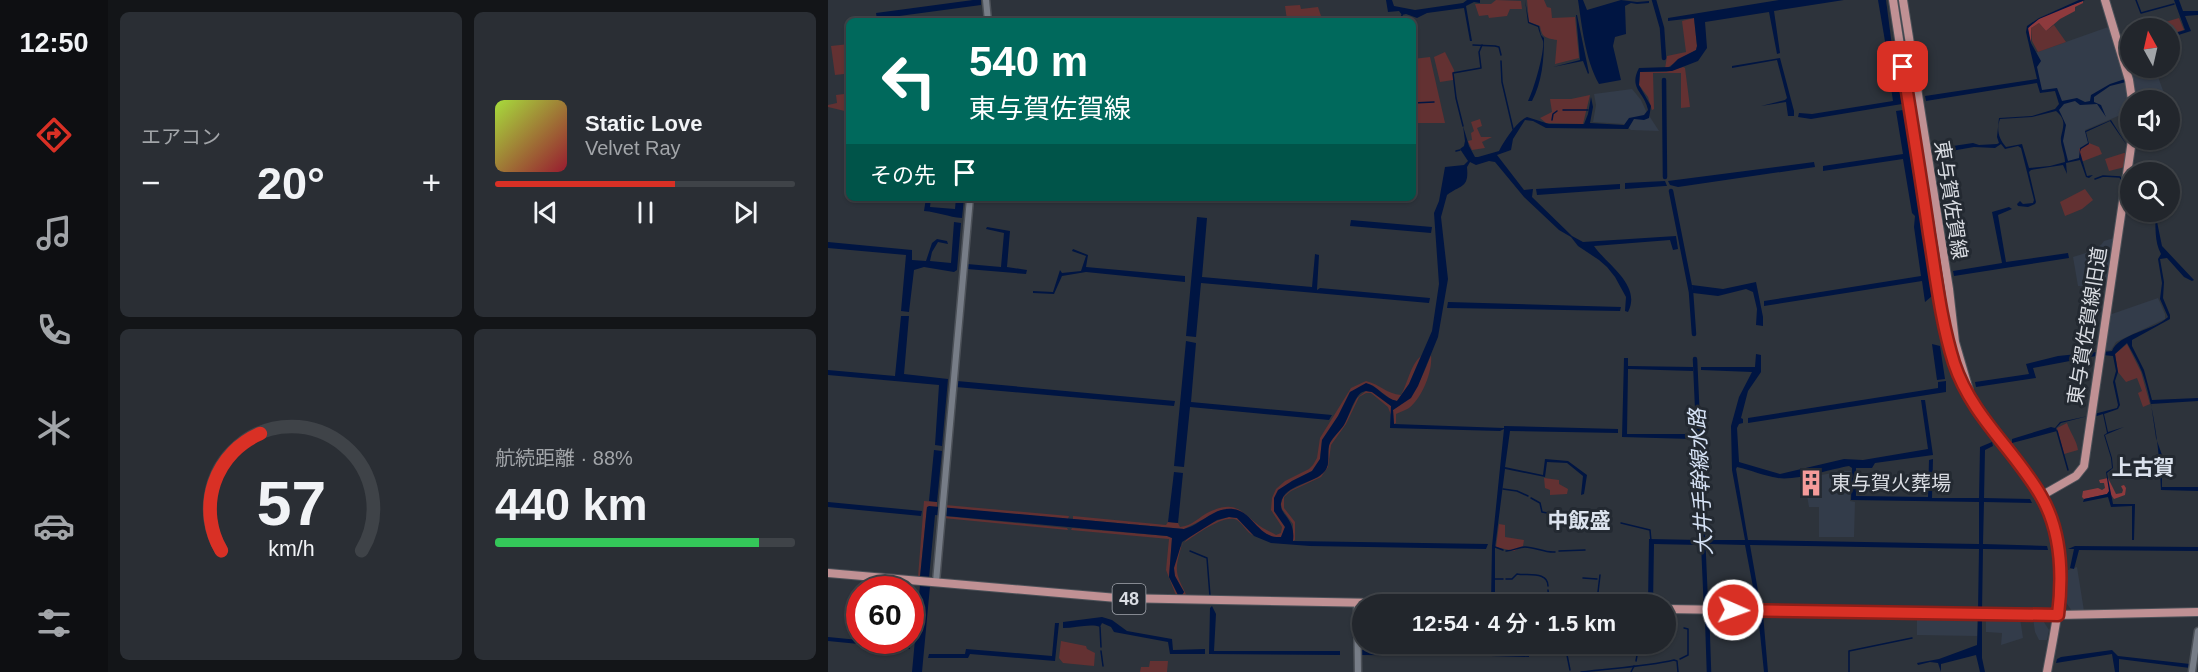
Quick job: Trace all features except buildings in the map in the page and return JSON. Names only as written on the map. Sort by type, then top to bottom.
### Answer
[{"type":"main road","name":"東与賀佐賀線","points":[[1893,0],[1939,297],[1953,361],[1959,377],[1988,428],[2041,496],[2053,526],[2062,570],[2058,615],[2047,672]]},
{"type":"main road","name":"東与賀佐賀線","points":[[1903,0],[1949,290],[1955,342],[1973,403]]},
{"type":"main road","points":[[2105,0],[2130,90]]},
{"type":"main road","name":"東与賀佐賀線旧道","points":[[2041,496],[2076,476],[2084,466],[2131,150]]},
{"type":"main road","name":"48","points":[[828,573],[1127,599],[1352,603]]},
{"type":"main road","points":[[1676,609],[2058,615],[2198,612]]},
{"type":"street","points":[[986,0],[987,18]]},
{"type":"street","points":[[936,582],[970,201]]},
{"type":"street","points":[[2192,672],[2198,630]]},
{"type":"street","points":[[1358,654],[1358,672]]},
{"type":"shaded area","points":[[1496,0],[1521,1],[1522,9],[1510,9],[1507,16],[1489,18],[1488,15],[1479,16],[1475,4],[1491,4]]},
{"type":"shaded area","points":[[1527,0],[1544,0],[1547,7],[1551,8],[1552,18],[1575,17],[1579,58],[1555,64],[1557,40],[1545,37],[1540,26],[1529,22]]},
{"type":"shaded area","points":[[2083,1],[2075,7],[2075,11],[2060,19],[2046,31],[2039,23],[2031,28],[2031,43],[2028,29],[2031,25],[2052,12]]},
{"type":"shaded area","points":[[1300,5],[1301,9],[1318,7],[1321,16],[1287,18],[1285,6]]},
{"type":"shaded area","points":[[1694,18],[1696,50],[1665,69],[1667,56],[1686,52],[1682,21]]},
{"type":"shaded area","points":[[2039,23],[2046,31],[2054,25],[2066,42],[2038,52],[2032,41],[2031,28]]},
{"type":"shaded area","points":[[2111,26],[2120,57],[2120,78],[2126,78],[2127,90],[2120,90],[2120,115],[2085,130],[2089,143],[2081,159],[2067,161],[2062,141],[2065,125],[2061,114],[2056,110],[2061,103],[2055,90],[2041,93],[2032,54]]},
{"type":"shaded area","points":[[846,44],[844,74],[835,75],[831,46]]},
{"type":"shaded area","points":[[1445,52],[1454,70],[1453,80],[1440,82],[1434,57]]},
{"type":"shaded area","points":[[1430,57],[1445,123],[1416,123],[1416,59]]},
{"type":"shaded area","points":[[1683,67],[1690,107],[1681,108],[1681,73],[1653,73],[1654,109],[1652,110],[1648,97],[1639,85],[1640,72],[1666,72]]},
{"type":"shaded area","points":[[2129,78],[2158,78],[2163,90],[2132,90]]},
{"type":"shaded area","points":[[1632,89],[1659,131],[1631,130],[1624,124],[1593,122],[1596,105],[1594,94]]},
{"type":"shaded area","points":[[846,94],[846,111],[828,107],[828,105],[837,103],[836,95]]},
{"type":"shaded area","points":[[1590,95],[1583,124],[1546,123],[1540,118],[1552,112],[1550,99],[1571,99]]},
{"type":"shaded area","points":[[1480,119],[1482,126],[1477,128],[1481,137],[1492,137],[1482,142],[1485,148],[1472,150],[1468,141],[1472,140],[1471,133],[1474,131],[1471,122]]},
{"type":"shaded area","points":[[2089,143],[2099,147],[2102,154],[2081,162],[2079,149]]},
{"type":"shaded area","points":[[2128,153],[2126,162],[2120,162],[2120,168],[2109,171],[2105,159]]},
{"type":"shaded area","points":[[2085,189],[2093,200],[2082,209],[2065,216],[2060,202]]},
{"type":"shaded area","points":[[2114,238],[2108,286],[2078,286],[2073,257],[2089,252],[2104,241]]},
{"type":"shaded area","points":[[2158,298],[2165,319],[2116,342],[2111,350],[2102,351],[2109,315]]},
{"type":"shaded area","points":[[2127,344],[2141,372],[2150,404],[2143,407],[2138,393],[2142,391],[2137,378],[2126,382],[2118,372],[2115,354]]},
{"type":"shaded area","points":[[1431,355],[1430,369],[1422,391],[1414,404],[1396,414],[1394,424],[1393,410],[1407,399],[1416,387]]},
{"type":"shaded area","points":[[1421,356],[1409,384],[1397,401],[1392,400],[1372,385],[1350,392],[1322,440],[1320,459],[1312,471],[1292,481],[1274,511],[1285,527],[1281,537],[1274,538],[1262,532],[1243,513],[1222,510],[1184,529],[1073,519],[1073,516],[1166,525],[1168,522],[1178,523],[1180,527],[1192,523],[1209,512],[1230,507],[1240,510],[1276,535],[1281,533],[1282,527],[1271,510],[1272,498],[1276,489],[1285,481],[1313,465],[1317,458],[1320,438],[1351,388],[1366,381],[1391,393],[1401,395],[1412,369]]},
{"type":"shaded area","points":[[1366,391],[1372,392],[1391,406],[1391,415],[1388,407],[1371,393],[1359,397],[1346,424],[1331,445],[1328,467],[1321,477],[1291,491],[1284,497],[1284,508],[1295,522],[1295,540],[1293,541],[1293,524],[1282,509],[1283,497],[1291,490],[1320,476],[1328,465],[1329,444],[1345,423],[1357,398]]},
{"type":"shaded area","points":[[2067,423],[2078,450],[2064,454],[2057,428]]},
{"type":"shaded area","points":[[1851,471],[1850,501],[1855,502],[1854,537],[1819,537],[1819,507],[1809,507],[1804,478]]},
{"type":"shaded area","points":[[1544,478],[1559,480],[1559,484],[1568,489],[1567,494],[1550,495],[1550,490],[1545,488]]},
{"type":"shaded area","points":[[2108,478],[2116,494],[2122,493],[2121,486],[2124,485],[2125,495],[2114,499],[2109,492],[2084,499],[2082,497],[2083,491],[2105,488],[2104,483],[2100,483],[2099,480]]},
{"type":"shaded area","points":[[924,501],[937,502],[937,507],[927,507],[920,576],[918,576]]},
{"type":"shaded area","points":[[945,505],[1069,516],[1068,519],[945,508]]},
{"type":"shaded area","points":[[944,516],[1067,528],[1068,530],[943,518]]},
{"type":"shaded area","points":[[1229,517],[1237,518],[1254,536],[1237,520],[1231,519],[1201,531],[1185,542],[1209,524]]},
{"type":"shaded area","points":[[1499,524],[1505,525],[1505,537],[1524,540],[1523,546],[1514,551],[1496,547]]},
{"type":"shaded area","points":[[1072,528],[1172,538],[1169,577],[1178,595],[1184,592],[1175,576],[1174,565],[1176,555],[1182,546],[1177,572],[1188,598],[1177,598],[1166,570],[1169,539],[1071,530]]},
{"type":"shaded area","points":[[2077,567],[2084,611],[2072,611],[2065,601],[2068,570]]},
{"type":"shaded area","points":[[1717,613],[1753,614],[1755,629],[1714,630],[1713,616]]},
{"type":"shaded area","points":[[1917,616],[1977,617],[1977,636],[1917,635]]},
{"type":"shaded area","points":[[1986,617],[2020,618],[2023,638],[2001,645],[2002,633],[1986,632]]},
{"type":"shaded area","points":[[2033,618],[2042,619],[2049,630],[2047,640],[2039,640]]},
{"type":"shaded area","points":[[1061,641],[1086,646],[1095,653],[1094,666],[1063,663],[1059,658]]},
{"type":"shaded area","points":[[1150,661],[1168,661],[1167,672],[1140,672],[1141,667],[1149,667]]},
{"type":"water","points":[[981,0],[981,5],[884,18],[877,18],[876,13]]},
{"type":"water","points":[[1386,0],[1392,0],[1394,6],[1415,10],[1463,3],[1467,0],[1480,0],[1480,3],[1474,2],[1466,6],[1472,41],[1470,41],[1464,8],[1427,13],[1417,18],[1402,15],[1399,11],[1388,12]]},
{"type":"water","points":[[1525,0],[1529,22],[1539,26],[1544,38],[1542,71],[1532,101],[1528,101],[1540,62],[1543,41],[1538,27],[1528,23]]},
{"type":"water","points":[[1578,0],[1583,0],[1587,10],[1621,0],[1649,1],[1649,3],[1631,3],[1625,6],[1626,34],[1615,37],[1613,46],[1621,80],[1599,84],[1587,53]]},
{"type":"water","points":[[1779,0],[1844,0],[1774,11],[1780,53],[1777,54],[1769,12],[1705,22],[1707,48],[1698,61],[1672,71],[1640,72],[1639,85],[1651,106],[1649,118],[1634,119],[1628,129],[1546,128],[1533,121],[1525,120],[1513,139],[1511,150],[1497,155],[1524,190],[1533,189],[1532,197],[1572,236],[1583,242],[1676,236],[1678,249],[1673,250],[1670,240],[1594,246],[1627,284],[1631,302],[1628,312],[1625,311],[1626,297],[1607,267],[1559,230],[1524,197],[1495,162],[1489,161],[1476,165],[1470,162],[1465,183],[1447,195],[1441,217],[1448,279],[1438,337],[1411,398],[1393,410],[1394,424],[1618,429],[1618,433],[1510,431],[1505,467],[1543,475],[1545,459],[1568,461],[1587,475],[1584,494],[1581,495],[1583,476],[1567,463],[1547,462],[1545,477],[1505,469],[1495,548],[1495,594],[1491,594],[1492,546],[1504,429],[1500,431],[1390,428],[1391,406],[1372,392],[1366,391],[1358,396],[1344,425],[1330,443],[1328,465],[1325,471],[1294,488],[1283,497],[1281,507],[1292,527],[1293,541],[1488,544],[1486,549],[1310,546],[1271,543],[1254,536],[1237,518],[1229,517],[1217,520],[1182,542],[1174,568],[1175,576],[1184,592],[1178,595],[1169,577],[1172,538],[1167,536],[935,515],[929,578],[920,576],[927,507],[929,506],[1184,529],[1213,513],[1233,509],[1246,514],[1267,534],[1281,537],[1285,527],[1274,511],[1274,498],[1278,490],[1312,471],[1320,459],[1322,440],[1350,392],[1366,383],[1397,401],[1409,384],[1432,331],[1439,284],[1434,213],[1439,201],[1445,167],[1464,165],[1468,161],[1460,149],[1464,146],[1465,141],[1463,126],[1469,146],[1475,157],[1478,157],[1499,151],[1515,127],[1527,117],[1549,124],[1584,124],[1591,97],[1593,107],[1590,123],[1624,125],[1629,118],[1644,115],[1648,110],[1635,81],[1639,68],[1670,67],[1678,59],[1696,50],[1697,46],[1694,18],[1668,21],[1668,18]]},
{"type":"water","points":[[1878,0],[1886,0],[1892,46],[1886,47]]},
{"type":"water","points":[[2079,0],[2085,0],[2039,19],[2028,28],[2031,43],[2041,61],[2037,67],[2042,90],[2057,88],[2062,101],[2077,98],[2085,102],[2090,101],[2091,95],[2110,84],[2125,79],[2126,82],[2110,86],[2094,97],[2094,102],[2101,105],[2106,117],[2097,104],[2080,105],[2075,101],[2064,104],[2059,110],[2066,125],[2063,141],[2068,161],[2079,158],[2080,148],[2088,143],[2085,131],[2111,120],[2120,135],[2110,121],[2086,132],[2089,144],[2080,152],[2087,176],[2093,175],[2089,178],[2086,177],[2080,160],[2066,163],[2067,174],[2063,165],[2031,170],[2029,172],[2036,202],[2028,207],[2017,204],[2020,201],[2023,204],[2033,203],[2034,200],[2021,148],[2018,146],[2005,149],[2001,144],[1995,148],[1974,147],[1934,154],[1933,149],[1973,143],[1997,144],[1999,143],[1998,128],[2000,138],[2006,147],[2022,144],[2029,168],[2065,162],[2061,140],[2062,117],[2056,111],[2032,117],[2000,119],[1998,127],[1999,118],[2032,116],[2055,109],[2059,104],[2055,91],[2040,93],[2037,83],[1926,101],[1925,96],[2037,79],[2026,32],[2027,26],[2039,18]]},
{"type":"water","points":[[2174,0],[2179,0],[2183,11],[2198,11],[2198,15],[2185,16],[2191,31],[2180,34],[2180,32],[2185,30]]},
{"type":"water","points":[[1576,15],[1588,74],[1583,61],[1553,67],[1580,60]]},
{"type":"water","points":[[1893,52],[1902,104],[1811,119],[1798,117],[1799,113],[1812,114],[1893,101],[1886,53]]},
{"type":"water","points":[[1780,58],[1794,116],[1788,116],[1786,102],[1761,106],[1787,98],[1777,60],[1732,68],[1732,66]]},
{"type":"water","points":[[1903,110],[1932,296],[1925,302],[1922,281],[1764,306],[1764,301],[1921,276],[1914,227],[1915,216],[1912,213],[1903,159],[1823,171],[1823,166],[1903,154],[1896,111]]},
{"type":"water","points":[[1814,162],[1815,167],[1678,187],[1670,185],[1668,181]]},
{"type":"water","points":[[1665,181],[1667,186],[1625,189],[1625,183]]},
{"type":"water","points":[[1620,184],[1620,189],[1537,195],[1536,189]]},
{"type":"water","points":[[926,201],[931,201],[930,207],[955,209],[956,201],[964,201],[962,218],[924,211]]},
{"type":"water","points":[[2009,207],[2012,209],[1998,215],[2006,262],[2068,253],[2069,258],[1954,276],[1953,271],[2002,263],[1992,212]]},
{"type":"water","points":[[1197,217],[1207,218],[1202,277],[1312,287],[1315,254],[1319,255],[1317,290],[1320,288],[1430,298],[1429,303],[1201,283],[1196,337],[1186,336]]},
{"type":"water","points":[[1351,220],[1432,227],[1431,233],[1350,226]]},
{"type":"water","points":[[954,222],[961,223],[957,270],[954,272],[924,267],[914,270],[909,312],[901,311],[906,255],[828,248],[828,242],[912,250],[912,260],[926,261],[932,243],[937,239],[947,241],[948,244],[938,242],[930,261],[951,263]]},
{"type":"water","points":[[2157,222],[2162,246],[2194,280],[2184,277],[2167,258],[2160,259],[2164,282],[2163,298],[2170,319],[2132,340],[2132,346],[2144,370],[2152,400],[2198,398],[2198,401],[2151,404],[2152,408],[2142,372],[2127,343],[2115,354],[2118,372],[2115,381],[2120,405],[2118,409],[2104,414],[2108,432],[2124,427],[2105,435],[2113,468],[2107,473],[2113,504],[2135,504],[2134,540],[2132,540],[2132,506],[2111,507],[2108,497],[2083,502],[2084,499],[2107,494],[2109,491],[2106,472],[2112,468],[2104,435],[2107,433],[2103,414],[2094,417],[2094,414],[2117,408],[2118,405],[2113,382],[2116,371],[2113,356],[2103,355],[2103,352],[2112,351],[2121,340],[2168,317],[2160,299],[2162,283],[2158,259],[2161,254],[2156,239]]},
{"type":"water","points":[[987,227],[1010,231],[1007,267],[1027,270],[1026,274],[967,269],[967,264],[1001,267],[1004,233],[986,229]]},
{"type":"water","points":[[1073,249],[1088,255],[1086,267],[1185,276],[1185,282],[1086,272],[1062,276],[1054,294],[1033,293],[1033,291],[1053,292],[1060,270],[1062,273],[1081,271],[1086,256],[1072,251]]},
{"type":"water","points":[[1756,282],[1763,326],[1756,325],[1757,309],[1753,292],[1746,289],[1718,296],[1693,293],[1692,285],[1723,289]]},
{"type":"water","points":[[1448,302],[1621,307],[1620,311],[1447,308]]},
{"type":"water","points":[[901,316],[909,316],[904,374],[948,379],[942,446],[935,445],[939,385],[828,375],[828,370],[895,376]]},
{"type":"water","points":[[1186,341],[1196,343],[1191,402],[1332,415],[1329,420],[1190,407],[1184,467],[1174,466]]},
{"type":"water","points":[[1932,344],[1940,346],[1945,379],[1937,380]]},
{"type":"water","points":[[2097,352],[2096,356],[2033,368],[2036,378],[1976,387],[1975,382],[2029,374],[2026,364],[2058,356]]},
{"type":"water","points":[[1756,354],[1761,355],[1761,372],[1748,391],[1741,418],[1743,423],[1737,428],[1739,462],[1780,474],[1844,459],[1863,460],[1928,449],[1921,400],[1925,400],[1933,455],[1875,463],[1872,468],[1856,468],[1856,496],[1928,497],[1929,460],[1933,459],[1932,498],[1979,498],[1980,447],[1992,442],[1993,446],[1985,450],[1984,498],[2030,499],[2032,503],[1984,502],[1983,544],[2047,546],[2048,550],[1983,549],[1982,611],[1978,611],[1979,549],[1750,545],[1761,608],[1757,608],[1745,545],[1709,544],[1709,540],[1745,540],[1732,470],[1731,426],[1739,397],[1752,372],[1701,370],[1701,367],[1755,367]],"holes":[[[1849,466],[1852,468],[1851,500],[1979,502],[1979,544],[1748,540],[1737,467],[1778,478],[1803,476]]]},
{"type":"water","points":[[1624,358],[1628,358],[1628,366],[1693,367],[1693,371],[1628,369],[1627,434],[1692,434],[1691,439],[1622,437]]},
{"type":"water","points":[[957,381],[1175,401],[1174,406],[956,387]]},
{"type":"water","points":[[1946,381],[1946,392],[1748,423],[1748,418],[1938,388],[1938,382]]},
{"type":"water","points":[[2088,416],[2061,423],[2056,428],[2057,431],[2012,443],[2012,439],[2051,427],[2055,428],[2060,422]]},
{"type":"water","points":[[2157,441],[2162,455],[2162,487],[2198,487],[2198,491],[2161,490]]},
{"type":"water","points":[[934,450],[942,451],[937,502],[929,501]]},
{"type":"water","points":[[1174,472],[1183,473],[1178,523],[1168,522]]},
{"type":"water","points":[[828,502],[922,511],[921,516],[828,507]]},
{"type":"water","points":[[1649,539],[1700,540],[1700,545],[1654,544],[1653,594],[1648,594]]},
{"type":"water","points":[[2075,546],[2198,547],[2198,551],[2079,550],[2074,569],[2070,568],[2074,549],[2068,549]]},
{"type":"water","points":[[924,585],[930,586],[924,650]]},
{"type":"water","points":[[1212,606],[1216,614],[1214,651],[1340,651],[1340,655],[1209,654],[1210,608]]},
{"type":"water","points":[[1758,614],[1763,614],[1768,672],[1764,672]]},
{"type":"water","points":[[1102,617],[1112,620],[1127,631],[1172,639],[1173,650],[1205,649],[1205,654],[1170,654],[1168,642],[1114,632],[1111,627],[1102,623],[1100,627],[1063,628],[1063,622]]},
{"type":"water","points":[[1978,617],[1982,617],[1982,658],[1985,672],[1980,672],[1976,655],[1941,664],[1941,672],[1938,663],[1918,665],[1917,663],[1939,659],[1977,645]]},
{"type":"water","points":[[1055,623],[1059,623],[1055,661],[970,654],[968,658],[928,658],[929,654],[965,654],[966,649],[1052,656]]},
{"type":"water","points":[[828,637],[846,639],[846,643],[828,641]]},
{"type":"water","points":[[2112,650],[2118,656],[2190,664],[2190,668],[2119,659],[2119,672],[2115,672],[2112,654],[2056,663],[2061,657]]},
{"type":"water","points":[[914,654],[924,654],[922,672],[912,672]]},
{"type":"water","points":[[1487,654],[1487,656],[1360,655]]},
{"type":"water","points":[[1491,654],[1529,654],[1529,657],[1491,656]]},
{"type":"waterway","points":[[1654,0],[1662,28],[1664,58]]},
{"type":"waterway","points":[[2136,0],[2141,13],[2174,4]]},
{"type":"waterway","points":[[1473,45],[1499,47],[1501,55]]},
{"type":"waterway","points":[[1463,126],[1453,73],[1481,68],[1479,52],[1482,45]]},
{"type":"waterway","points":[[1501,61],[1502,82],[1513,129]]},
{"type":"waterway","name":"大井手幹線水路","points":[[1664,80],[1665,177]]},
{"type":"waterway","points":[[1416,103],[1434,102]]},
{"type":"waterway","points":[[1563,110],[1588,110]]},
{"type":"waterway","points":[[1552,120],[1553,114],[1557,111]]},
{"type":"waterway","points":[[1456,151],[1460,150]]},
{"type":"waterway","points":[[2095,179],[2103,176],[2120,177]]},
{"type":"waterway","name":"大井手幹線水路","points":[[1671,191],[1691,292],[1694,334]]},
{"type":"waterway","name":"大井手幹線水路","points":[[1695,359],[1706,606]]},
{"type":"waterway","points":[[2057,431],[2068,470]]},
{"type":"waterway","points":[[1503,489],[1517,491],[1528,496]]},
{"type":"waterway","points":[[1531,498],[1540,503],[1542,512],[1553,514]]},
{"type":"waterway","points":[[1621,523],[1650,530],[1651,541]]},
{"type":"waterway","points":[[1495,547],[1503,550]]},
{"type":"waterway","points":[[1506,551],[1525,547],[1555,552]]},
{"type":"waterway","points":[[1559,551],[1585,550]]},
{"type":"waterway","points":[[1190,551],[1207,558],[1210,596]]},
{"type":"waterway","points":[[1506,579],[1512,579],[1517,574],[1537,575],[1545,578],[1548,586]]},
{"type":"waterway","points":[[1597,594],[1600,575]]},
{"type":"waterway","points":[[1583,578],[1597,579]]},
{"type":"waterway","points":[[1495,579],[1503,579]]},
{"type":"waterway","points":[[1548,590],[1548,594]]},
{"type":"waterway","name":"大井手幹線水路","points":[[1707,613],[1709,672]]},
{"type":"waterway","points":[[1100,627],[1101,647]]},
{"type":"waterway","points":[[1680,659],[1688,655],[1688,629],[1684,628]]},
{"type":"waterway","points":[[1849,672],[1849,651],[1912,638]]},
{"type":"waterway","points":[[1101,651],[1103,666]]},
{"type":"waterway","points":[[1567,654],[1570,670]]},
{"type":"waterway","points":[[1636,661],[1637,654]]},
{"type":"waterway","points":[[1581,672],[1674,660],[1677,661],[1678,672]]},
{"type":"waterway","points":[[1631,672],[1634,666]]},
{"type":"place","name":"東与賀火葬場","points":[[1811,483]]},
{"type":"district","name":"上古賀","points":[[2143,468]]},
{"type":"district","name":"中飯盛","points":[[1579,521]]},
{"type":"route","points":[[1733,610],[2058,615],[2062,570],[2058,543],[2048,511],[2041,496],[2022,469],[1988,428],[1959,377],[1953,361],[1939,297],[1903,67]]}]
